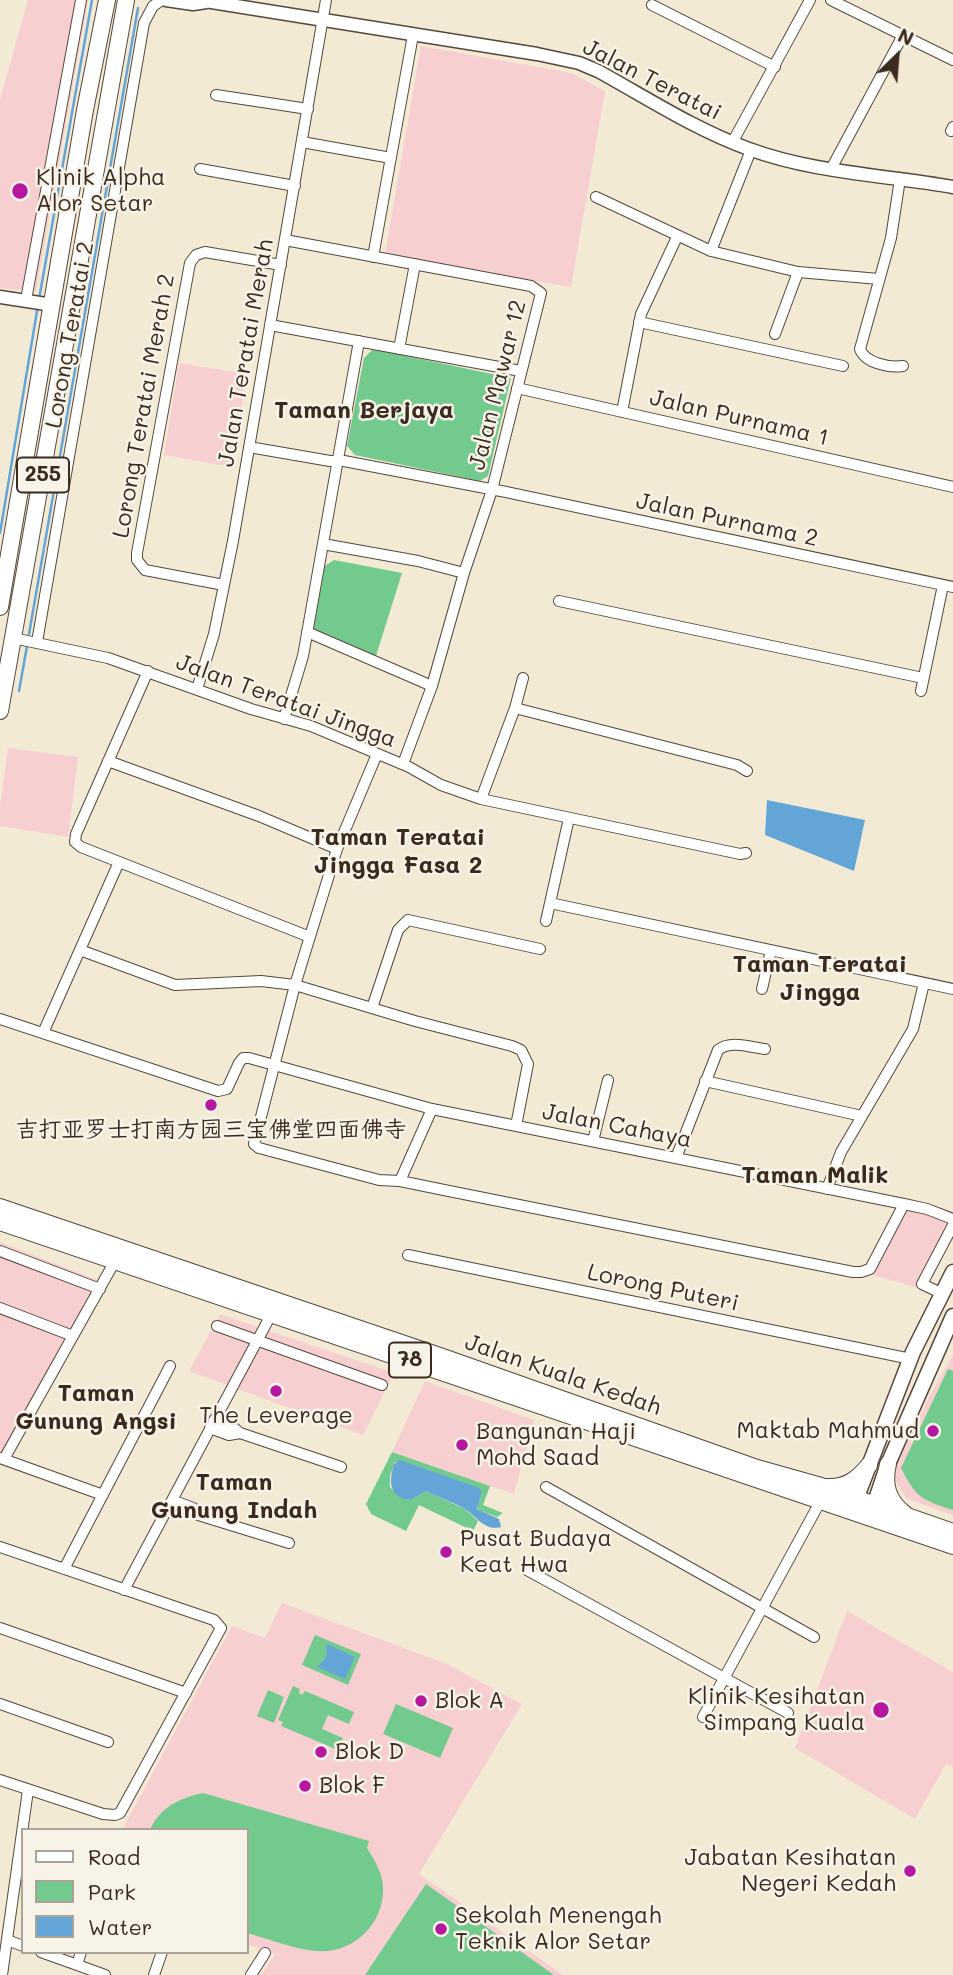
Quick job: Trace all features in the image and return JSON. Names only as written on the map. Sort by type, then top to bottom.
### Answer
[{"type":"main road","name":"255","points":[[0,607],[39,302],[85,110],[107,0]]},
{"type":"main road","name":"255","points":[[0,711],[127,0]]},
{"type":"main road","name":"Jalan Kuala Kedah","points":[[0,1206],[272,1313],[872,1511],[953,1546]]},
{"type":"main road","name":"Jalan Kuala Kedah","points":[[0,1222],[115,1261],[140,1262],[353,1326],[757,1468],[820,1494]]},
{"type":"main road","points":[[854,1505],[911,1359],[953,1272]]},
{"type":"main road","points":[[872,1511],[888,1464],[953,1316]]},
{"type":"main road","points":[[888,1464],[885,1483],[888,1493],[892,1502],[907,1515]]},
{"type":"main road","points":[[869,1465],[853,1481],[820,1494],[849,1521],[953,1556]]},
{"type":"main road","name":"Jalan Kuala Kedah","points":[[872,1511],[907,1515],[953,1532]]},
{"type":"street","points":[[0,297],[39,302],[81,0]]},
{"type":"street","name":"Jalan Teratai","points":[[164,0],[193,5],[202,1],[505,48],[579,63],[732,143],[751,150],[831,169],[953,187]]},
{"type":"street","name":"Lorong Teratai 2","points":[[37,642],[146,17],[153,6],[164,0]]},
{"type":"street","name":"Jalan Teratai Merah","points":[[197,689],[214,634],[224,584],[326,0]]},
{"type":"street","points":[[732,143],[810,0]]},
{"type":"street","points":[[831,0],[953,60]]},
{"type":"street","points":[[652,5],[775,67]]},
{"type":"street","points":[[373,257],[413,35]]},
{"type":"street","points":[[831,169],[902,35]]},
{"type":"street","points":[[216,95],[308,110]]},
{"type":"street","points":[[302,142],[391,158]]},
{"type":"street","points":[[711,251],[751,150]]},
{"type":"street","points":[[200,169],[295,186]]},
{"type":"street","points":[[900,179],[891,238],[860,349],[869,360],[903,366]]},
{"type":"street","points":[[596,197],[711,251],[798,272],[879,279]]},
{"type":"street","points":[[622,412],[639,322],[677,237]]},
{"type":"street","points":[[285,240],[415,264],[400,349]]},
{"type":"street","name":"Lorong Teratai Merah 2","points":[[224,584],[145,570],[137,559],[137,553],[190,263],[196,255],[205,252],[281,265]]},
{"type":"street","name":"Jalan Mawar 12","points":[[403,764],[432,686],[464,573],[492,490],[541,297],[539,290],[531,286],[415,264]]},
{"type":"street","points":[[775,334],[798,272]]},
{"type":"street","points":[[639,322],[843,366]]},
{"type":"street","points":[[270,325],[521,371]]},
{"type":"street","points":[[284,719],[299,674],[359,341]]},
{"type":"street","name":"Jalan Purnama 1","points":[[517,388],[953,486]]},
{"type":"street","name":"Jalan Purnama 2","points":[[249,447],[492,490],[948,586]]},
{"type":"street","points":[[323,544],[418,561],[464,573]]},
{"type":"street","points":[[921,691],[948,586]]},
{"type":"street","points":[[559,601],[923,678]]},
{"type":"street","points":[[307,632],[432,686]]},
{"type":"street","name":"Jalan Teratai Jingga","points":[[13,638],[108,658],[311,726],[403,764],[441,785],[481,799],[740,855],[746,853]]},
{"type":"street","points":[[148,671],[76,834],[75,842],[81,847],[310,937]]},
{"type":"street","points":[[481,799],[515,708],[523,678]]},
{"type":"street","points":[[515,708],[737,765],[747,771]]},
{"type":"street","points":[[377,754],[337,849],[295,985],[254,1144],[259,1148],[379,1180],[400,1181],[853,1272],[870,1269],[904,1204]]},
{"type":"street","points":[[108,761],[259,816],[337,849]]},
{"type":"street","points":[[546,921],[569,818]]},
{"type":"street","points":[[0,1019],[43,1033],[119,862]]},
{"type":"street","points":[[550,903],[953,989]]},
{"type":"street","points":[[372,1007],[398,930],[408,920],[540,948]]},
{"type":"street","points":[[80,950],[175,985],[261,981],[295,985],[521,1050],[528,1065],[516,1126]]},
{"type":"street","points":[[762,989],[771,950]]},
{"type":"street","points":[[827,1189],[841,1152],[915,1026],[924,983]]},
{"type":"street","name":"Jalan Cahaya","points":[[43,1033],[221,1091],[230,1086],[243,1058],[432,1109],[904,1204],[953,1219]]},
{"type":"street","points":[[677,1158],[718,1050],[731,1044],[765,1049]]},
{"type":"street","points":[[593,1141],[608,1080]]},
{"type":"street","points":[[705,1082],[862,1116]]},
{"type":"street","points":[[400,1181],[432,1109]]},
{"type":"street","points":[[941,1293],[922,1284],[953,1225]]},
{"type":"street","points":[[0,1251],[100,1289]]},
{"type":"street","name":"Lorong Puteri","points":[[408,1255],[911,1359]]},
{"type":"street","points":[[103,1495],[2,1459],[115,1261]]},
{"type":"street","points":[[0,1308],[73,1336]]},
{"type":"street","points":[[124,1590],[272,1313]]},
{"type":"street","points":[[217,1326],[382,1385]]},
{"type":"street","points":[[64,1569],[170,1366]]},
{"type":"street","points":[[212,1424],[229,1435],[240,1433],[341,1467]]},
{"type":"street","points":[[546,1487],[814,1637]]},
{"type":"street","points":[[703,1717],[763,1609],[820,1494]]},
{"type":"street","points":[[170,1503],[190,1514],[289,1543]]},
{"type":"street","points":[[0,1547],[214,1620],[220,1625],[220,1631],[123,1809],[115,1815],[103,1814],[0,1780]]},
{"type":"street","points":[[527,1570],[788,1713]]},
{"type":"street","points":[[0,1628],[186,1693]]},
{"type":"street","points":[[0,1704],[108,1742]]},
{"type":"street","points":[[22,1828],[28,1790]]},
{"type":"street","points":[[2,1975],[21,1838]]},
{"type":"street","points":[[6,1940],[21,1945]]},
{"type":"street","points":[[251,1975],[265,1953]]},
{"type":"street","points":[[47,1954],[105,1975]]},
{"type":"street","points":[[77,1965],[80,1954]]},
{"type":"street","points":[[154,1975],[161,1954]]},
{"type":"shaded area","points":[[28,0],[88,0],[36,291],[0,288],[0,99]]},
{"type":"shaded area","points":[[421,46],[571,73],[605,91],[571,287],[385,254]]},
{"type":"shaded area","points":[[179,363],[247,374],[232,467],[164,455]]},
{"type":"shaded area","points":[[8,748],[78,757],[68,837],[0,826]]},
{"type":"shaded area","points":[[910,1202],[953,1212],[953,1231],[923,1289],[873,1275]]},
{"type":"shaded area","points":[[0,1242],[97,1280],[2,1452],[0,1451]]},
{"type":"shaded area","name":"Taman Gunung Indah","points":[[220,1314],[394,1373],[363,1435],[189,1371]]},
{"type":"shaded area","name":"Maktab Mahmud","points":[[953,1355],[953,1515],[907,1499],[895,1480],[896,1467],[930,1395]]},
{"type":"shaded area","points":[[425,1381],[534,1420],[514,1494],[392,1452]]},
{"type":"shaded area","points":[[282,1603],[447,1664],[522,1704],[419,1874],[563,1975],[261,1975],[275,1954],[248,1944],[248,1828],[123,1828],[232,1626],[265,1638]]},
{"type":"shaded area","name":"Klinik Kesihatan Simpang Kuala","points":[[847,1611],[953,1672],[953,1767],[946,1764],[915,1819],[795,1748]]},
{"type":"green space","points":[[373,349],[511,378],[488,476],[480,481],[355,455],[347,446],[364,358]]},
{"type":"green space","points":[[334,560],[402,573],[375,659],[312,631],[323,567]]},
{"type":"green space","name":"Maktab Mahmud","points":[[948,1369],[953,1371],[953,1510],[921,1497],[901,1468]]},
{"type":"green space","points":[[392,1452],[490,1486],[483,1505],[503,1513],[497,1517],[479,1510],[477,1507],[482,1492],[395,1462],[390,1476],[390,1487],[398,1495],[409,1500],[426,1491],[465,1509],[478,1521],[473,1531],[419,1505],[406,1531],[371,1514],[366,1504]]},
{"type":"green space","points":[[315,1635],[361,1654],[348,1685],[302,1665]]},
{"type":"green space","points":[[293,1686],[300,1689],[299,1693],[302,1695],[305,1691],[354,1712],[349,1724],[328,1715],[322,1729],[343,1738],[338,1750],[281,1726],[283,1722],[278,1720]]},
{"type":"green space","points":[[268,1690],[284,1697],[274,1723],[257,1716]]},
{"type":"green space","points":[[396,1704],[453,1728],[440,1758],[383,1734]]},
{"type":"green space","points":[[203,1793],[369,1841],[367,1848],[376,1862],[383,1883],[382,1902],[371,1925],[353,1943],[329,1951],[299,1948],[248,1933],[248,1828],[151,1828],[159,1815],[186,1798]]},
{"type":"green space","name":"Sekolah Menengah Teknik Alor Setar","points":[[426,1884],[554,1975],[365,1975]]},
{"type":"water","points":[[767,800],[865,820],[854,871],[765,835]]},
{"type":"water","points":[[400,1460],[479,1488],[482,1492],[477,1509],[499,1519],[501,1527],[485,1525],[463,1508],[426,1491],[410,1500],[398,1495],[392,1487],[391,1476],[394,1464]]},
{"type":"water","points":[[327,1644],[355,1657],[345,1679],[317,1667],[326,1658]]},
{"type":"waterway","points":[[39,299],[92,0]]},
{"type":"waterway","points":[[29,634],[138,8]]},
{"type":"waterway","points":[[0,533],[38,305]]},
{"type":"waterway","points":[[19,691],[27,646]]},
{"type":"place","name":"Klinik Alpha Alor Setar","points":[[20,191]]},
{"type":"place","name":"吉打亚罗士打南方园三宝佛堂四面佛寺","points":[[211,1105]]},
{"type":"place","name":"The Leverage","points":[[276,1391]]},
{"type":"place","name":"Maktab Mahmud","points":[[933,1431]]},
{"type":"place","name":"Bangunan Haji Mohd Saad","points":[[462,1445]]},
{"type":"place","name":"Pusat Budaya Keat Hwa","points":[[446,1552]]},
{"type":"place","name":"Blok A","points":[[421,1701]]},
{"type":"place","name":"Klinik Kesihatan Simpang Kuala","points":[[881,1710]]},
{"type":"place","name":"Blok D","points":[[321,1752]]},
{"type":"place","name":"Blok F","points":[[305,1786]]},
{"type":"place","name":"Jabatan Kesihatan Negeri Kedah","points":[[910,1871]]},
{"type":"place","name":"Sekolah Menengah Teknik Alor Setar","points":[[441,1929]]},
{"type":"district","name":"Taman Berjaya","points":[[364,411]]},
{"type":"district","name":"Taman Teratai Jingga Fasa 2","points":[[398,852]]},
{"type":"district","name":"Taman Teratai Jingga","points":[[820,979]]},
{"type":"district","name":"Taman Malik","points":[[815,1176]]},
{"type":"district","name":"Taman Gunung Angsi","points":[[96,1408]]},
{"type":"district","name":"Taman Gunung Indah","points":[[234,1497]]}]
